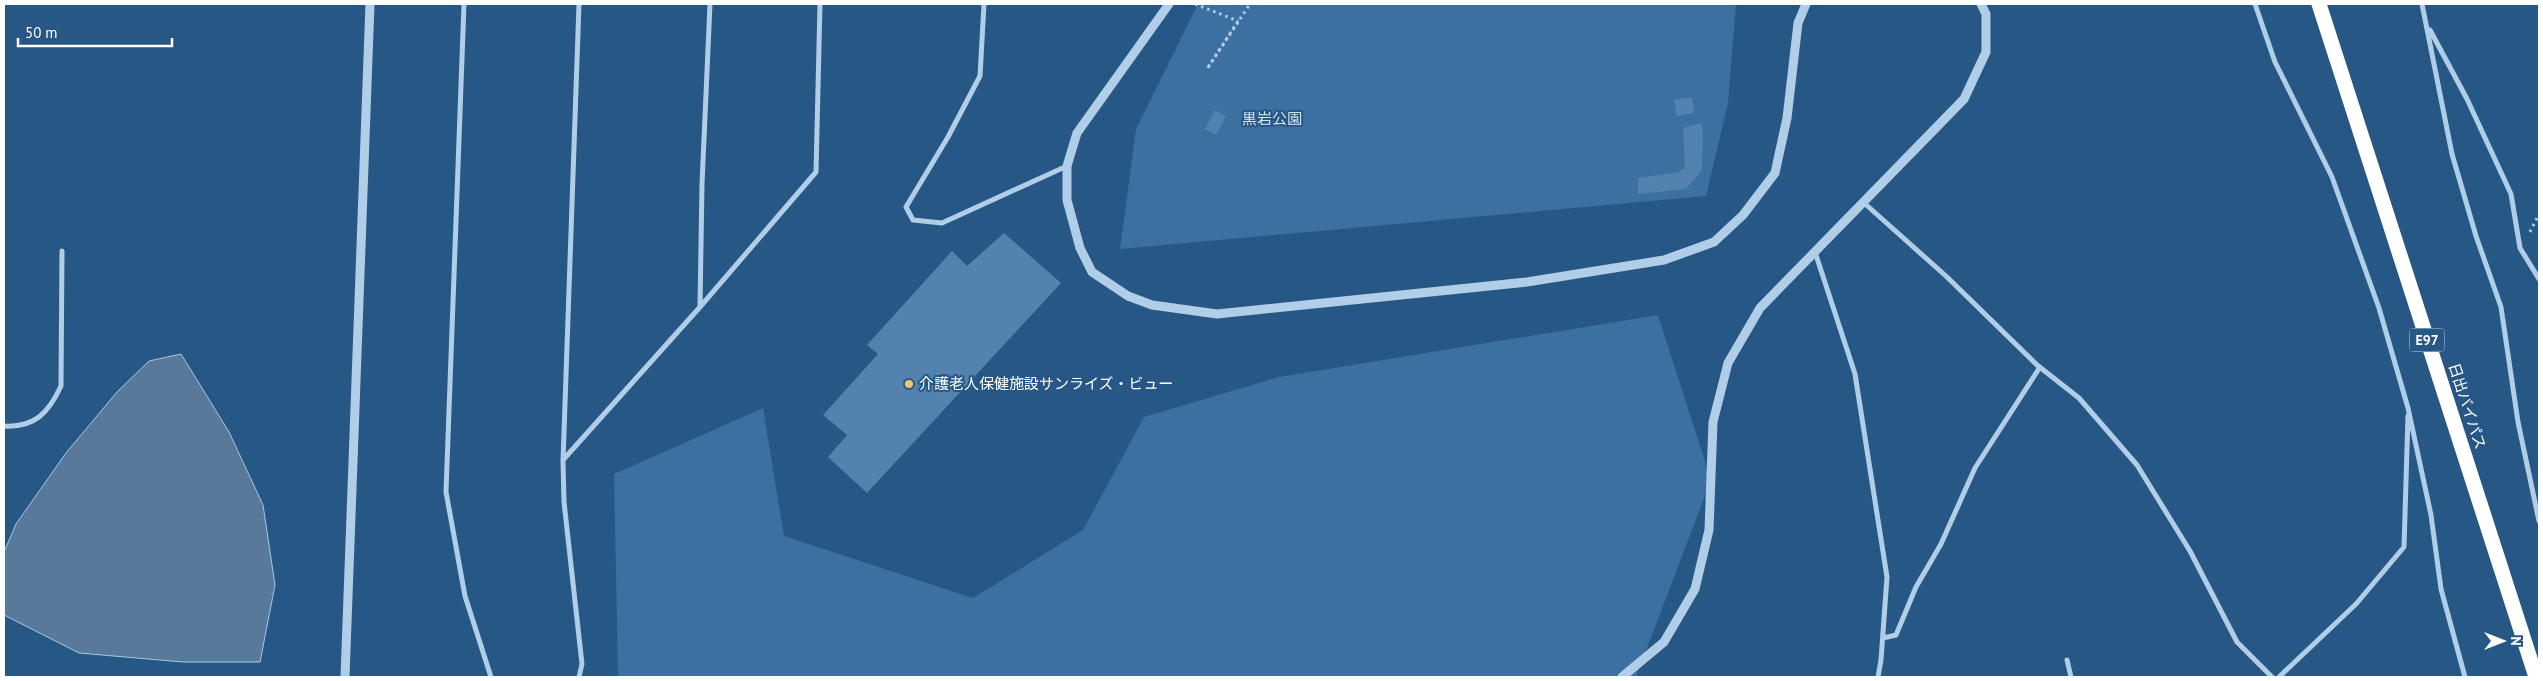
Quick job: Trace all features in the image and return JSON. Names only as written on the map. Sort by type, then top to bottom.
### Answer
[{"type":"highway","name":"日出バイパス","points":[[2319,4],[2536,677]]},
{"type":"street","points":[[345,677],[370,4]]},
{"type":"street","points":[[464,4],[446,492],[465,596],[491,677]]},
{"type":"street","points":[[579,4],[563,461],[564,502],[582,664],[579,677]]},
{"type":"street","points":[[700,307],[702,184],[710,4]]},
{"type":"street","points":[[563,461],[700,307],[816,172],[820,4]]},
{"type":"street","points":[[984,4],[980,76],[948,137],[906,207],[913,220],[942,223],[1067,166]]},
{"type":"street","points":[[1169,4],[1077,133],[1067,166],[1067,200],[1080,248],[1092,272],[1128,296],[1152,305],[1217,314],[1527,282],[1664,260],[1714,242],[1744,215],[1775,173],[1787,118],[1798,23],[1806,4]]},
{"type":"street","points":[[1622,677],[1664,642],[1695,589],[1709,530],[1713,422],[1728,363],[1760,308],[1964,99],[1986,52],[1986,14],[1981,4]]},
{"type":"street","points":[[2255,4],[2276,62],[2332,178],[2379,308],[2408,408],[2431,515],[2441,589],[2465,677]]},
{"type":"street","points":[[2422,4],[2452,154],[2476,236],[2501,307],[2518,422],[2539,521]]},
{"type":"street","points":[[2426,23],[2467,99],[2511,194],[2520,248],[2539,279]]},
{"type":"street","points":[[1863,202],[1947,276],[2040,367],[2079,398],[2137,465],[2190,551],[2237,642],[2272,677]]},
{"type":"street","points":[[4,426],[15,427],[37,420],[53,405],[61,386],[62,251]]},
{"type":"street","points":[[1815,252],[1855,374],[1887,577],[1878,677]]},
{"type":"street","points":[[1883,638],[1896,635],[1916,588],[1941,544],[1974,468],[2040,367]]},
{"type":"street","points":[[2279,677],[2356,604],[2404,547],[2408,408]]},
{"type":"street","points":[[2067,660],[2071,677]]},
{"type":"path","points":[[1195,4],[1238,21]]},
{"type":"path","points":[[1238,21],[1223,45],[1207,69],[1233,28],[1250,4]]},
{"type":"green space","name":"黒岩公園","points":[[1198,4],[1736,4],[1728,103],[1706,196],[1120,249],[1136,129]]},
{"type":"green space","points":[[1658,315],[1711,480],[1636,677],[618,677],[614,474],[763,408],[784,536],[973,598],[1083,530],[1144,417],[1279,377]]},
{"type":"shaded area","points":[[181,354],[229,432],[263,505],[275,585],[260,662],[183,662],[79,653],[4,615],[4,552],[16,524],[66,453],[117,392],[149,361]]},
{"type":"building","points":[[1692,97],[1694,113],[1677,116],[1674,100]]},
{"type":"building","points":[[1215,110],[1226,116],[1216,135],[1205,129]]},
{"type":"building","points":[[1701,123],[1703,133],[1702,170],[1686,189],[1638,194],[1638,178],[1679,172],[1685,167],[1683,128]]},
{"type":"building","name":"介護老人保健施設サンライズ・ビュー","points":[[1004,233],[1061,283],[867,493],[828,457],[847,435],[823,415],[878,354],[867,345],[952,251],[967,266]]},
{"type":"place","name":"介護老人保健施設サンライズ・ビュー","points":[[909,384]]}]
